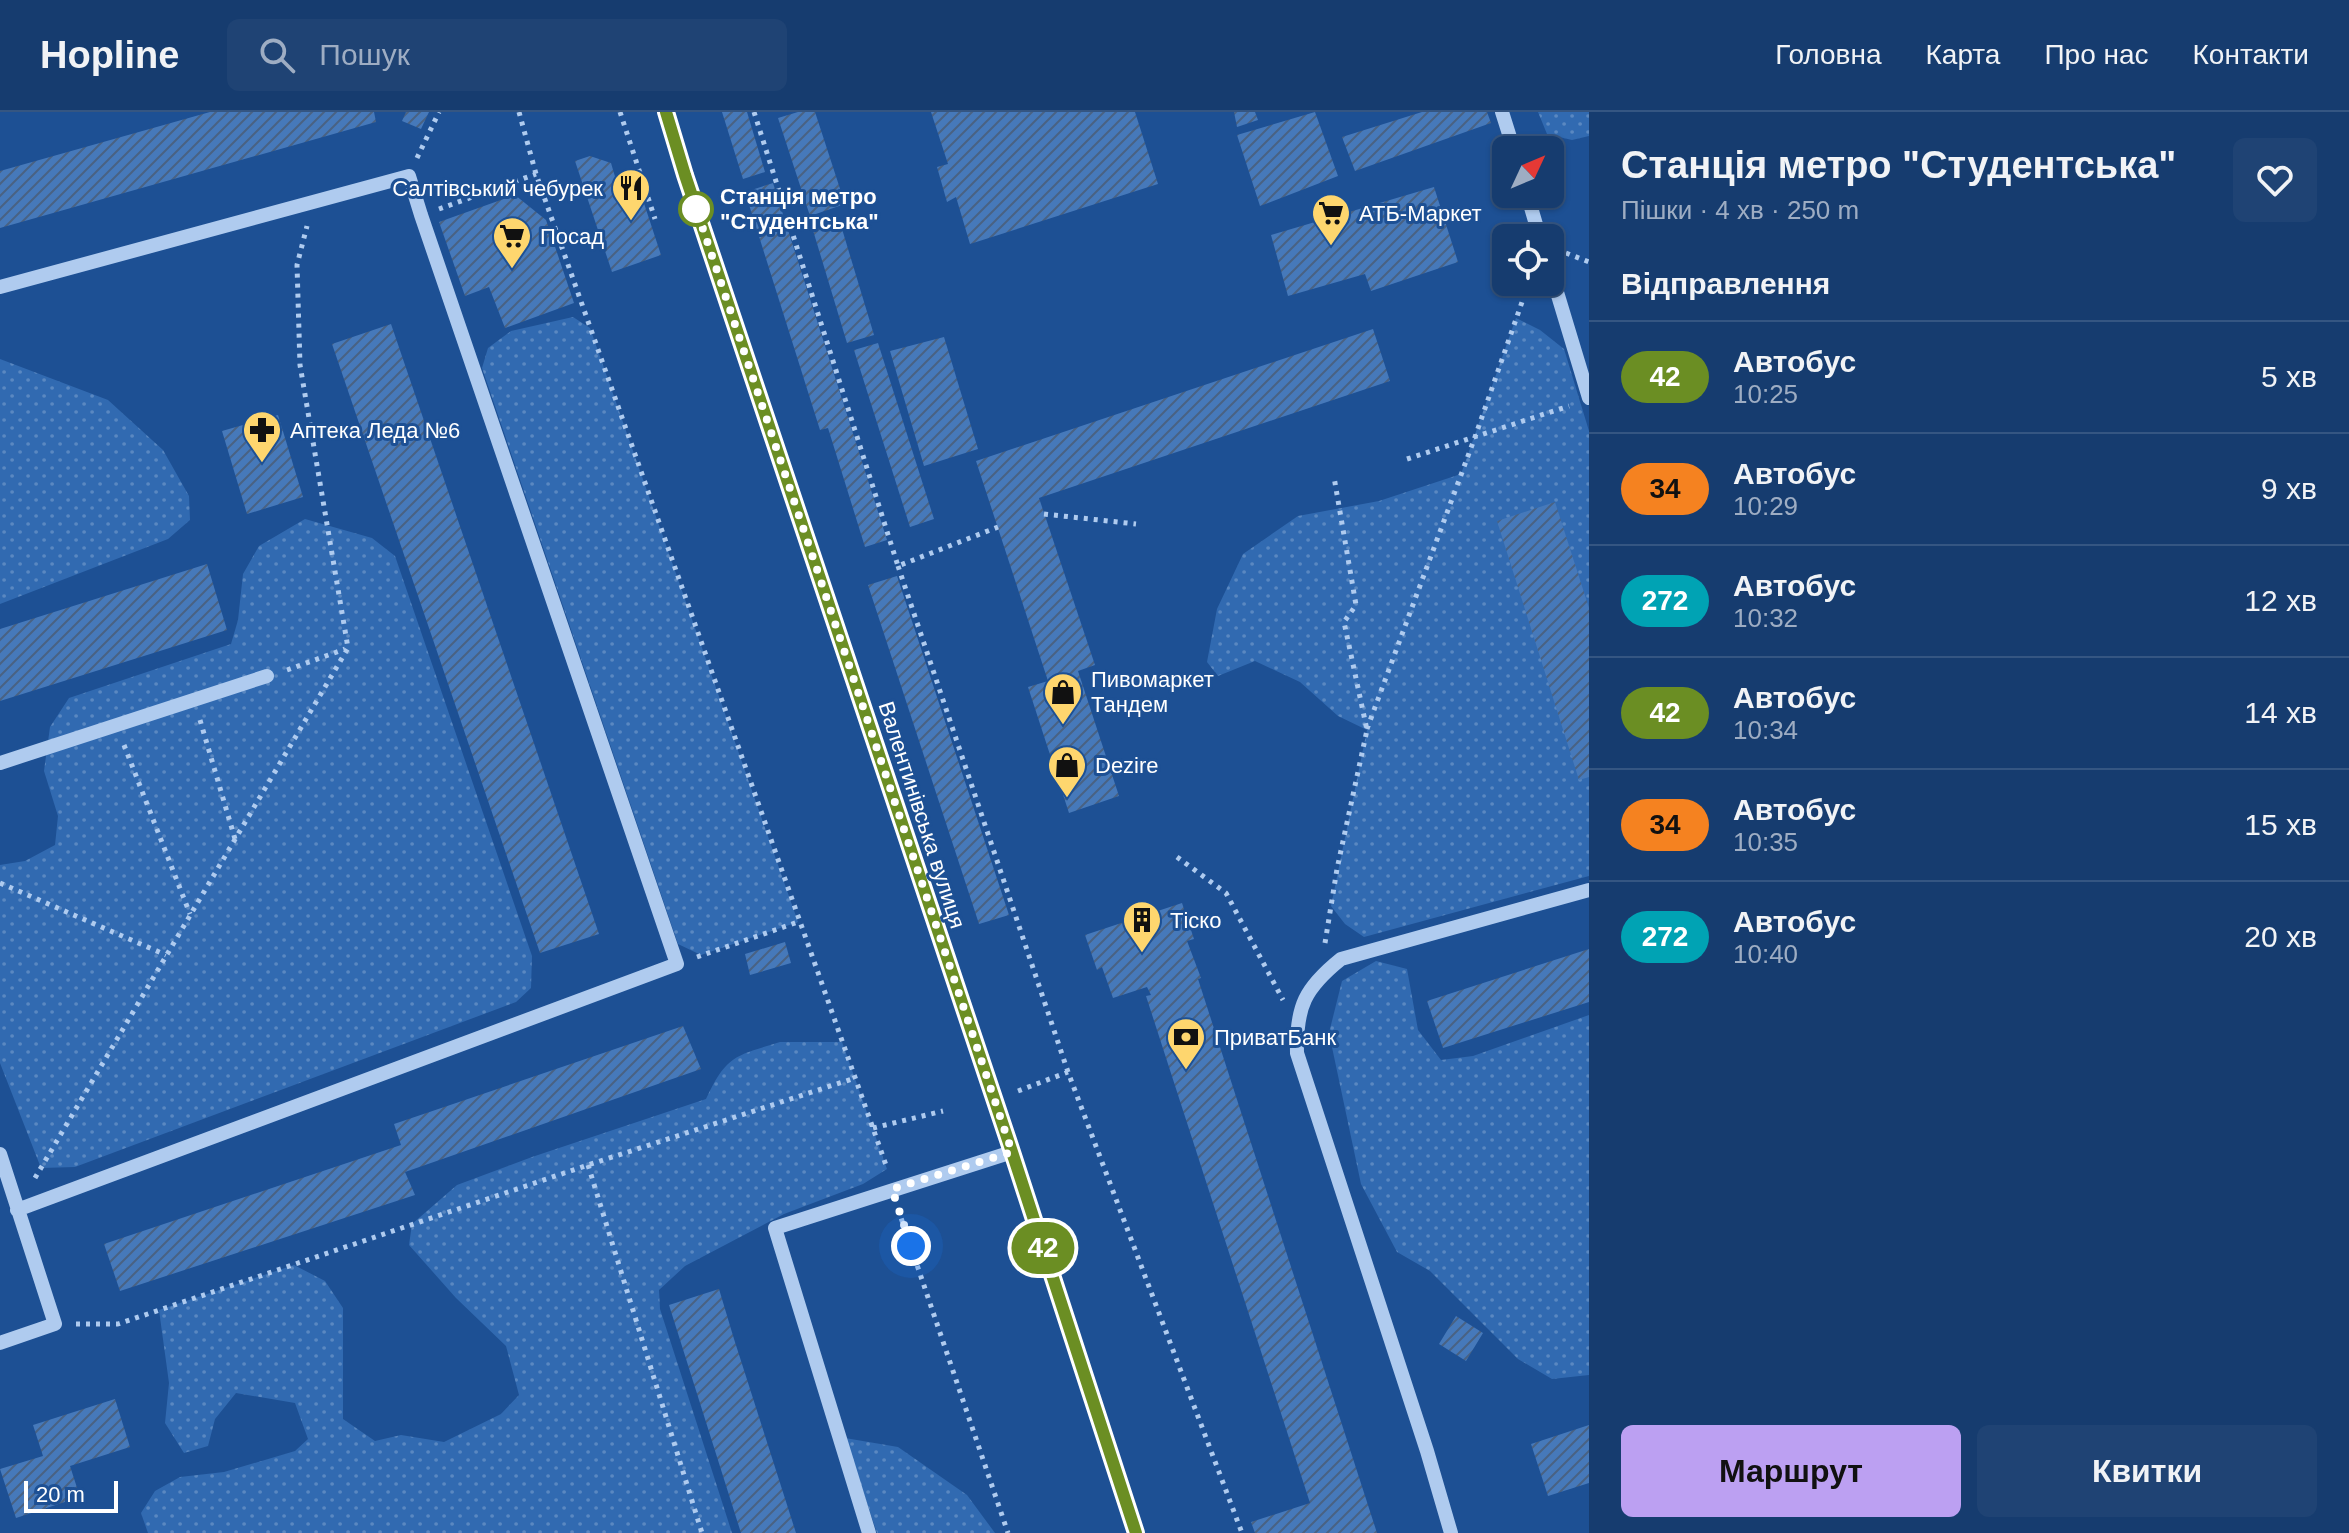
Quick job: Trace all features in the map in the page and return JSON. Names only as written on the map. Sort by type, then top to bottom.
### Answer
[{"type":"street","name":"Валентинівська вулиця","points":[[666,112],[1136,1533]]},
{"type":"street","points":[[1502,112],[1510,136]]},
{"type":"street","points":[[0,287],[409,176],[677,964],[17,1210]]},
{"type":"street","points":[[1558,296],[1589,398]]},
{"type":"street","points":[[0,763],[267,676]]},
{"type":"street","points":[[1451,1533],[1297,1053],[1296,1025],[1304,999],[1320,976],[1341,959],[1589,890]]},
{"type":"street","points":[[869,1533],[775,1228],[1012,1152]]},
{"type":"street","points":[[0,1154],[55,1324],[0,1343]]},
{"type":"path","points":[[409,176],[439,112]]},
{"type":"path","points":[[519,112],[536,174],[890,1176],[1008,1533]]},
{"type":"path","points":[[620,112],[655,219]]},
{"type":"path","points":[[754,112],[898,566],[1068,1072],[1242,1533]]},
{"type":"path","points":[[421,215],[536,174]]},
{"type":"path","points":[[17,1210],[348,648],[300,365],[297,265],[312,203]]},
{"type":"path","points":[[1320,976],[1337,869],[1367,730],[1524,296]]},
{"type":"path","points":[[1407,459],[1575,405]]},
{"type":"path","points":[[1334,477],[1356,605],[1344,622],[1367,730]]},
{"type":"path","points":[[1044,514],[1136,524]]},
{"type":"path","points":[[898,566],[998,527]]},
{"type":"path","points":[[267,676],[348,648]]},
{"type":"path","points":[[194,700],[235,839]]},
{"type":"path","points":[[116,725],[191,915]]},
{"type":"path","points":[[1177,857],[1226,893],[1296,1025]]},
{"type":"path","points":[[0,883],[166,955]]},
{"type":"path","points":[[677,964],[798,922]]},
{"type":"path","points":[[1018,1091],[1068,1072]]},
{"type":"path","points":[[55,1324],[118,1324],[855,1078]]},
{"type":"path","points":[[873,1128],[943,1111]]},
{"type":"path","points":[[588,1165],[702,1533]]},
{"type":"shaded area","points":[[1538,112],[1589,112],[1589,136],[1572,140],[1547,134]]},
{"type":"shaded area","points":[[573,317],[590,328],[798,922],[701,955],[678,944],[482,368],[488,348],[511,331]]},
{"type":"shaded area","points":[[1516,318],[1540,330],[1564,349],[1589,431],[1589,876],[1364,937],[1345,924],[1331,906],[1367,730],[1338,716],[1300,682],[1255,661],[1218,676],[1207,662],[1217,609],[1243,554],[1298,516],[1379,501],[1461,474]]},
{"type":"shaded area","points":[[0,359],[108,400],[163,450],[189,496],[190,520],[168,539],[0,604]]},
{"type":"shaded area","points":[[305,519],[372,538],[395,556],[532,956],[531,988],[516,1002],[75,1167],[41,1168],[0,1063],[0,865],[25,861],[55,845],[58,816],[44,771],[50,727],[69,698],[231,644],[238,620],[243,574],[259,546]]},
{"type":"shaded area","points":[[1376,961],[1407,969],[1418,1030],[1441,1060],[1473,1056],[1589,1015],[1589,1375],[1552,1379],[1518,1359],[1430,1271],[1397,1252],[1361,1184],[1329,1033],[1342,981]]},
{"type":"shaded area","points":[[780,1042],[842,1042],[887,1169],[863,1184],[784,1214],[685,1266],[659,1290],[660,1309],[732,1533],[148,1533],[141,1513],[155,1491],[180,1477],[224,1472],[295,1451],[308,1439],[295,1403],[236,1393],[215,1419],[208,1446],[184,1453],[165,1423],[169,1383],[159,1310],[294,1265],[325,1281],[343,1308],[343,1419],[375,1441],[401,1435],[444,1442],[501,1414],[519,1395],[506,1346],[456,1298],[409,1245],[412,1224],[457,1185],[706,1099],[720,1073],[734,1059]]},
{"type":"shaded area","points":[[845,1438],[898,1447],[967,1495],[995,1533],[877,1533]]},
{"type":"building","points":[[210,112],[374,112],[376,122],[0,228],[0,171]]},
{"type":"building","points":[[406,112],[429,112],[421,129],[402,121]]},
{"type":"building","points":[[722,112],[747,112],[765,172],[743,179]]},
{"type":"building","points":[[798,112],[815,112],[845,204],[810,216],[778,118]]},
{"type":"building","points":[[931,112],[1135,112],[1158,184],[970,244],[956,197],[947,202],[937,167],[948,164]]},
{"type":"building","points":[[1234,112],[1255,112],[1258,120],[1237,127]]},
{"type":"building","points":[[1315,112],[1338,176],[1260,206],[1237,135]]},
{"type":"building","points":[[1422,112],[1487,112],[1491,123],[1355,171],[1342,137]]},
{"type":"building","points":[[590,156],[611,163],[616,180],[634,173],[661,255],[612,272],[575,161]]},
{"type":"building","points":[[773,183],[887,540],[865,547],[828,428],[820,430],[745,192]]},
{"type":"building","points":[[1434,187],[1458,262],[1371,291],[1365,274],[1288,296],[1271,235]]},
{"type":"building","points":[[515,195],[546,220],[574,303],[505,328],[489,287],[465,296],[439,222]]},
{"type":"building","points":[[839,219],[874,335],[847,343],[812,227]]},
{"type":"building","points":[[391,324],[599,934],[540,953],[332,344]]},
{"type":"building","points":[[1373,329],[1390,381],[1039,498],[1095,665],[1078,671],[1119,796],[1069,813],[1028,687],[1048,681],[976,461]]},
{"type":"building","points":[[944,337],[978,449],[924,466],[890,351]]},
{"type":"building","points":[[878,343],[934,519],[910,527],[854,350]]},
{"type":"building","name":"Аптека Леда №6","points":[[278,415],[303,497],[247,514],[222,431]]},
{"type":"building","points":[[1555,502],[1589,608],[1589,777],[1579,780],[1497,521]]},
{"type":"building","points":[[207,564],[227,630],[0,701],[0,629]]},
{"type":"building","points":[[897,576],[1009,915],[979,924],[868,585]]},
{"type":"building","points":[[1182,903],[1194,939],[1187,941],[1201,978],[1198,979],[1377,1533],[1255,1533],[1251,1522],[1310,1503],[1146,996],[1151,995],[1147,987],[1113,998],[1102,967],[1097,970],[1085,935]]},
{"type":"building","points":[[785,942],[791,963],[750,975],[745,954]]},
{"type":"building","points":[[1589,949],[1589,1002],[1443,1048],[1427,1001]]},
{"type":"building","points":[[683,1026],[701,1069],[405,1172],[415,1195],[120,1291],[104,1244],[401,1145],[394,1124]]},
{"type":"building","points":[[719,1289],[796,1533],[741,1533],[669,1305]]},
{"type":"building","points":[[1456,1316],[1483,1333],[1466,1361],[1439,1344]]},
{"type":"building","points":[[115,1399],[130,1447],[70,1466],[80,1497],[16,1518],[0,1469],[43,1456],[33,1425]]},
{"type":"building","points":[[1589,1425],[1589,1483],[1548,1496],[1531,1444]]},
{"type":"bus line","name":"42","points":[[666,112],[1136,1533]]},
{"type":"place","name":"Станція метро \"Студентська\"","points":[[696,209]]},
{"type":"place","name":"Салтівський чебурек","points":[[631,222]]},
{"type":"place","name":"АТБ-Маркет","points":[[1331,247]]},
{"type":"place","name":"Посад","points":[[512,270]]},
{"type":"place","name":"Аптека Леда №6","points":[[262,464]]},
{"type":"place","name":"Пивомаркет Тандем","points":[[1063,726]]},
{"type":"place","name":"Dezire","points":[[1067,799]]},
{"type":"place","name":"Тіско","points":[[1142,954]]},
{"type":"place","name":"ПриватБанк","points":[[1186,1071]]},
{"type":"route","points":[[696,209],[695,205],[1012,1152],[892,1189],[911,1246]]}]
